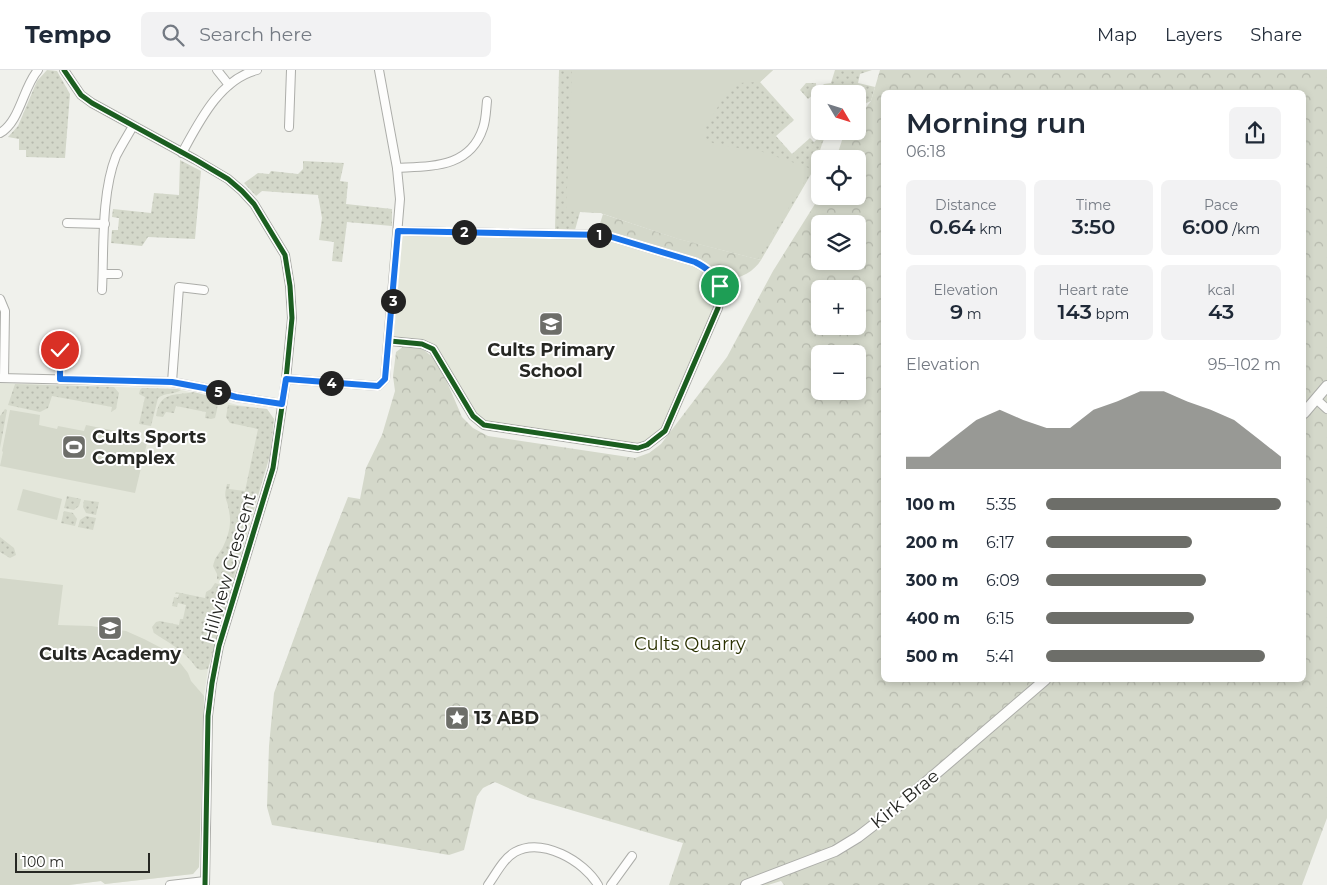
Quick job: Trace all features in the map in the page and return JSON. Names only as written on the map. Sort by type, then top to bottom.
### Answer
[{"type":"street","points":[[0,133],[13,121],[33,76],[38,70]]},
{"type":"street","name":"Hillview Crescent","points":[[64,70],[81,95],[92,103],[228,179],[254,204],[285,256],[290,286],[292,318],[286,379],[273,468],[220,646],[212,682],[208,716],[205,883]]},
{"type":"street","points":[[217,70],[230,85]]},
{"type":"street","points":[[182,153],[212,105],[230,85],[245,73],[257,70]]},
{"type":"street","points":[[289,127],[291,70]]},
{"type":"street","points":[[286,379],[378,386],[385,379],[390,341],[400,199],[397,168],[379,70]]},
{"type":"street","points":[[397,168],[438,166],[459,159],[480,137],[484,127],[486,101]]},
{"type":"street","points":[[102,290],[109,179],[116,155],[133,126]]},
{"type":"street","points":[[67,223],[105,224]]},
{"type":"street","points":[[390,341],[422,344],[433,349],[473,416],[484,425],[638,448],[647,445],[665,431],[718,308],[720,297],[720,286],[715,277],[706,268],[695,262],[605,235],[398,231]]},
{"type":"street","points":[[103,274],[118,274]]},
{"type":"street","points":[[172,382],[179,287],[204,290]]},
{"type":"street","points":[[0,299],[6,311],[2,378],[172,382],[236,397],[282,404]]},
{"type":"street","points":[[60,350],[60,379]]},
{"type":"street","points":[[1306,411],[1327,386]]},
{"type":"street","points":[[1316,399],[1327,409]]},
{"type":"street","name":"Kirk Brae","points":[[746,885],[836,851],[858,837],[897,808],[1042,682]]},
{"type":"street","points":[[488,885],[505,860],[515,852],[526,848],[539,847],[557,852],[575,862],[592,876],[598,885]]},
{"type":"street","points":[[611,885],[632,856]]},
{"type":"street","points":[[170,885],[205,883]]},
{"type":"shaded area","name":"Cults Primary School","points":[[398,231],[605,235],[695,262],[715,277],[720,297],[665,431],[638,448],[479,422],[433,349],[390,341]]},
{"type":"shaded area","name":"Cults Academy","points":[[0,383],[177,389],[237,405],[267,409],[274,419],[270,455],[208,669],[204,696],[199,867],[193,874],[105,884],[101,881],[69,885],[0,885]]},
{"type":"green space","points":[[47,70],[57,71],[70,94],[65,158],[26,157],[26,150],[19,150],[19,139],[8,137],[18,126],[37,81]]},
{"type":"green space","points":[[559,70],[773,70],[760,82],[794,120],[776,136],[792,154],[810,138],[814,142],[816,140],[824,140],[820,150],[811,150],[811,174],[761,260],[679,239],[601,213],[580,212],[575,230],[555,230]]},
{"type":"green space","points":[[572,70],[773,70],[760,82],[739,83],[727,92],[705,128],[705,139],[715,144],[763,152],[811,169],[758,259],[679,239],[601,213],[566,211]]},
{"type":"green space","points":[[835,70],[872,70],[860,74],[858,83],[875,87],[871,101],[866,103],[866,85],[823,85],[831,83]]},
{"type":"green space","name":"Cults Quarry","points":[[880,70],[1327,70],[1327,818],[1302,885],[784,885],[781,881],[768,885],[669,885],[683,843],[530,798],[495,782],[483,788],[477,796],[464,850],[449,855],[272,825],[267,807],[269,746],[274,693],[348,497],[360,499],[366,468],[382,435],[395,391],[393,376],[396,352],[404,346],[421,348],[438,361],[462,417],[473,428],[488,436],[635,458],[649,453],[661,444],[727,357],[773,271],[814,205],[866,205],[866,150],[839,150],[842,140],[866,140],[866,108],[871,101]]},
{"type":"green space","points":[[806,83],[816,83],[816,85],[811,85],[811,96],[808,99],[800,90]]},
{"type":"green space","points":[[180,160],[201,171],[195,239],[148,237],[142,246],[111,243],[112,230],[118,230],[119,218],[112,217],[113,209],[151,213],[154,193],[179,195]]},
{"type":"green space","points":[[303,161],[344,163],[340,181],[348,182],[346,204],[392,209],[392,226],[347,222],[342,262],[332,261],[334,242],[319,240],[322,218],[318,195],[262,191],[256,196],[244,183],[258,173],[269,174],[271,171],[298,174],[303,169]]},
{"type":"green space","points":[[603,214],[679,239],[761,260],[745,275],[734,279],[723,279],[714,268],[698,258],[598,230]]},
{"type":"green space","points":[[15,384],[114,387],[119,393],[116,409],[111,412],[112,407],[52,396],[48,408],[40,412],[8,405]]},
{"type":"green space","points":[[142,388],[181,390],[158,398],[151,426],[139,424],[145,397],[139,394]]},
{"type":"green space","points":[[194,392],[215,398],[217,410],[215,418],[205,418],[206,412],[176,406],[174,413],[166,412],[163,417],[156,416],[164,398]]},
{"type":"green space","points":[[228,405],[267,409],[274,419],[270,455],[232,583],[217,579],[213,566],[226,540],[230,526],[230,516],[225,496],[226,489],[227,484],[230,484],[229,489],[245,491],[258,429],[230,423],[226,417]]},
{"type":"green space","points":[[5,409],[7,410],[0,448],[0,416]]},
{"type":"green space","name":"Cults Sports Complex","points":[[10,410],[40,415],[39,425],[57,429],[58,426],[84,431],[86,425],[116,431],[115,437],[147,443],[135,493],[0,466]]},
{"type":"green space","points":[[23,489],[62,499],[57,520],[17,510]]},
{"type":"green space","points":[[67,496],[81,499],[79,506],[74,510],[64,508]]},
{"type":"green space","points":[[84,500],[99,502],[96,515],[86,513],[83,507]]},
{"type":"green space","points":[[64,511],[73,513],[77,519],[75,526],[61,523]]},
{"type":"green space","points":[[86,516],[96,518],[93,530],[78,527],[80,520]]},
{"type":"green space","points":[[0,537],[14,548],[16,555],[10,558],[0,552]]},
{"type":"green space","points":[[0,578],[63,585],[58,625],[91,626],[126,631],[144,639],[169,652],[181,664],[191,681],[204,696],[199,867],[193,874],[105,884],[101,881],[69,885],[0,885]]},
{"type":"green space","points":[[215,583],[231,588],[208,669],[201,670],[178,649],[154,633],[152,627],[156,622],[160,621],[179,625],[180,619],[183,619],[186,605],[178,603],[177,607],[172,606],[174,597],[178,598],[179,594],[175,594],[176,592],[205,598],[206,592]]},
{"type":"cycle path","points":[[64,70],[81,95],[92,103],[228,179],[254,204],[285,255],[290,286],[292,318],[286,379],[273,468],[219,646],[212,683],[208,716],[205,885]]},
{"type":"cycle path","points":[[390,341],[422,344],[433,349],[473,416],[484,425],[638,448],[647,445],[665,431],[718,308],[720,292],[717,280],[709,270],[695,262],[605,235],[398,231]]},
{"type":"place","name":"Cults Primary School","points":[[551,324]]},
{"type":"place","name":"Cults Sports Complex","points":[[74,447]]},
{"type":"place","name":"Cults Academy","points":[[110,628]]},
{"type":"place","name":"13 ABD","points":[[457,718]]},
{"type":"route","points":[[60,350],[60,379],[172,382],[236,397],[282,404],[286,379],[378,386],[385,379],[390,341],[398,231],[581,233],[605,235],[695,262],[706,268],[715,277],[720,286]]}]
